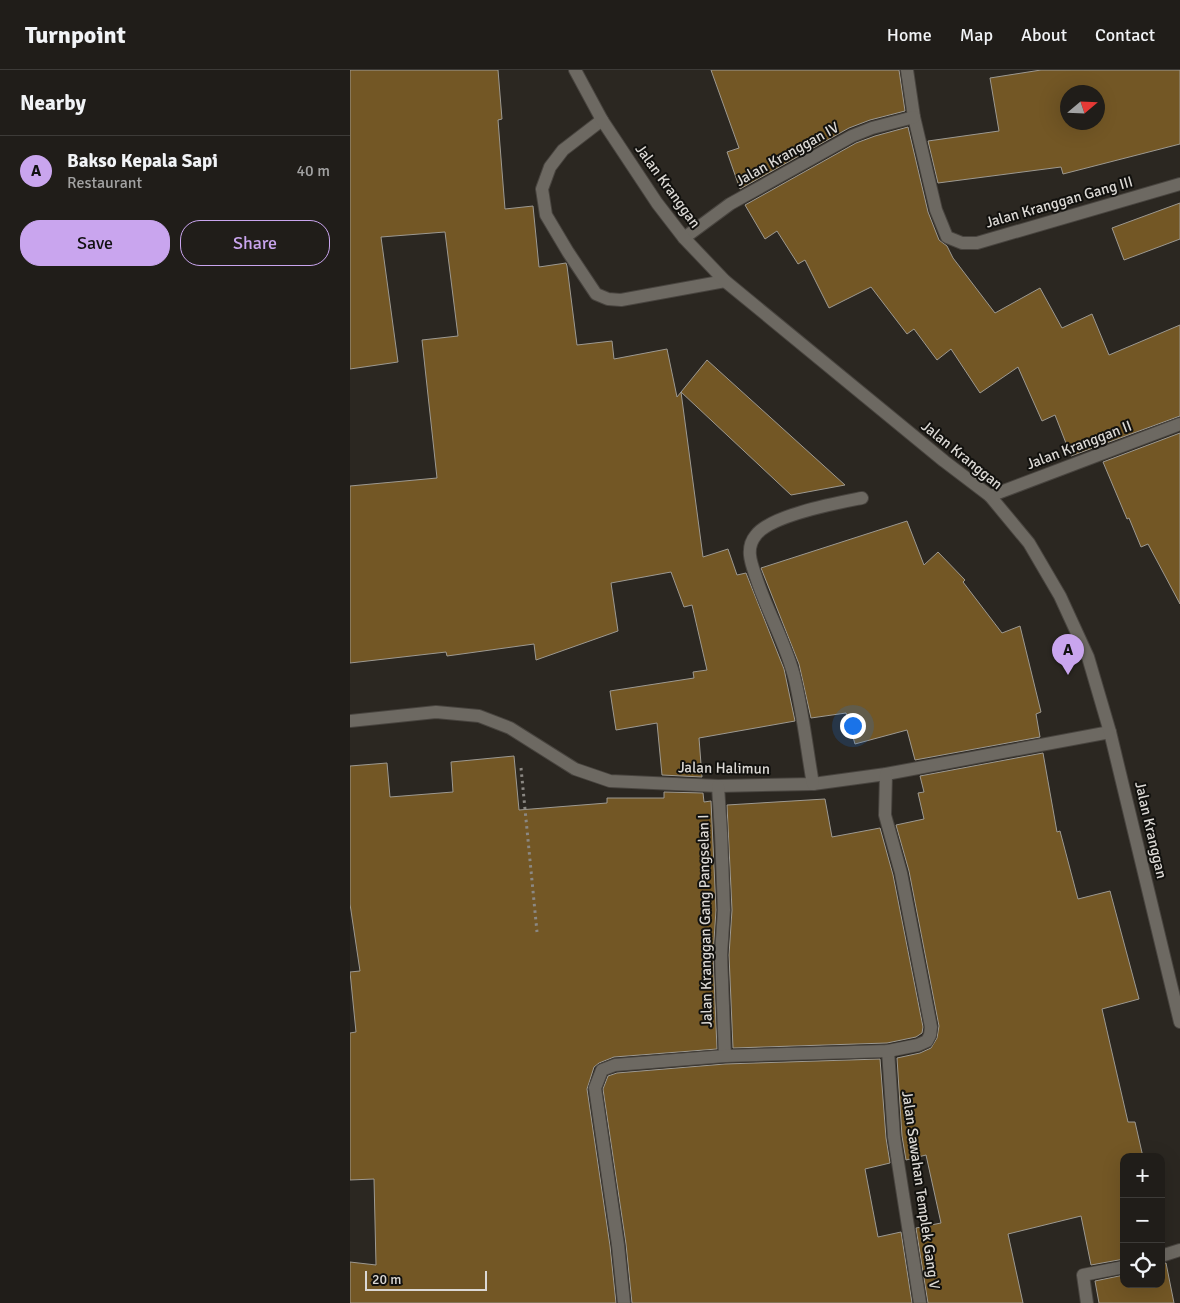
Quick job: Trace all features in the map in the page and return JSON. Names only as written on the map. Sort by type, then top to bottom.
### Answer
[{"type":"street","name":"Jalan Kranggan","points":[[575,70],[602,120],[658,203],[684,238],[725,281],[944,461],[990,496],[1029,543],[1060,596],[1088,657],[1110,732],[1180,1022]]},
{"type":"street","points":[[907,70],[914,117]]},
{"type":"street","name":"Jalan Kranggan Gang III","points":[[914,117],[936,210],[947,236],[962,243],[977,243],[1180,184]]},
{"type":"street","name":"Jalan Kranggan IV","points":[[684,238],[730,204],[852,136],[872,128],[914,117]]},
{"type":"street","points":[[602,120],[563,150],[550,167],[542,189],[546,215],[596,294],[608,299],[621,300],[725,281]]},
{"type":"street","name":"Jalan Kranggan II","points":[[990,496],[1180,424]]},
{"type":"street","points":[[813,784],[795,680],[788,656],[757,582],[749,547],[755,535],[763,528],[786,517],[862,498]]},
{"type":"street","name":"Jalan Halimun","points":[[350,721],[436,712],[479,716],[510,728],[575,769],[610,781],[718,786],[813,784],[886,774],[1110,732]]},
{"type":"street","points":[[624,1303],[618,1245],[595,1088],[602,1070],[615,1065],[725,1056],[888,1051],[918,1045],[927,1041],[930,1035],[931,1027],[901,872],[886,815],[886,774]]},
{"type":"street","name":"Jalan Kranggan Gang Pangselan I","points":[[718,786],[724,910],[721,956],[725,1056]]},
{"type":"street","name":"Jalan Sawahan Templek Gang V","points":[[888,1051],[894,1138],[920,1303]]},
{"type":"street","points":[[1165,1255],[1180,1250]]},
{"type":"street","points":[[1087,1303],[1083,1275],[1120,1267]]},
{"type":"path","points":[[518,733],[537,932]]},
{"type":"building","points":[[350,70],[498,70],[502,119],[498,120],[505,209],[533,206],[539,267],[566,263],[577,345],[612,341],[614,359],[667,349],[677,397],[681,392],[703,557],[728,549],[737,575],[746,573],[784,669],[795,721],[699,738],[702,777],[662,775],[657,723],[616,730],[610,691],[694,678],[693,672],[707,670],[692,605],[684,607],[671,572],[611,583],[618,631],[536,660],[534,644],[447,656],[446,652],[350,663],[350,486],[437,478],[422,340],[458,336],[445,232],[381,237],[398,362],[350,369]]},
{"type":"building","points":[[711,70],[899,70],[905,111],[870,120],[849,128],[740,189],[727,152],[739,148]]},
{"type":"building","points":[[1041,70],[1180,70],[1180,144],[1063,174],[1061,167],[938,183],[928,141],[999,131],[990,78]]},
{"type":"building","points":[[908,127],[928,212],[939,240],[947,246],[953,258],[995,313],[1040,288],[1062,328],[1092,314],[1109,355],[1180,325],[1180,416],[1071,456],[1055,415],[1042,421],[1018,367],[980,393],[951,349],[937,360],[914,329],[907,334],[871,287],[829,308],[805,260],[798,264],[777,231],[765,239],[745,205],[856,143]]},
{"type":"building","points":[[1180,203],[1180,239],[1124,260],[1112,228]]},
{"type":"building","points":[[707,360],[845,485],[791,495],[681,392]]},
{"type":"building","points":[[1180,433],[1180,604],[1148,544],[1141,547],[1103,462]]},
{"type":"building","points":[[907,521],[924,565],[938,552],[965,580],[963,582],[1002,633],[1020,626],[1041,712],[1036,714],[1040,737],[915,760],[907,730],[855,744],[846,713],[811,718],[799,664],[761,568]]},
{"type":"building","points":[[1043,753],[1057,832],[1060,831],[1078,899],[1110,891],[1139,999],[1102,1009],[1128,1122],[1135,1122],[1142,1153],[1120,1153],[1120,1260],[1091,1265],[1081,1216],[1008,1234],[1023,1303],[928,1303],[916,1228],[941,1223],[926,1155],[906,1160],[902,1136],[897,1058],[920,1053],[931,1048],[937,1038],[939,1026],[909,871],[896,825],[924,819],[918,793],[924,792],[920,776]]},
{"type":"building","points":[[514,756],[519,810],[607,803],[607,798],[664,798],[664,792],[703,793],[704,802],[711,801],[716,910],[713,955],[717,1049],[614,1057],[594,1067],[587,1089],[610,1246],[616,1303],[350,1303],[350,1262],[376,1265],[374,1179],[350,1180],[350,1033],[356,1032],[350,972],[360,971],[350,904],[350,766],[387,763],[390,797],[453,792],[451,762]]},
{"type":"building","points":[[825,799],[832,837],[880,828],[893,875],[923,1027],[922,1033],[916,1037],[887,1043],[733,1048],[729,955],[732,910],[727,805]]},
{"type":"building","points":[[880,1059],[886,1138],[890,1163],[865,1169],[878,1237],[901,1232],[912,1303],[632,1303],[626,1244],[603,1089],[608,1076],[617,1073],[725,1064]]},
{"type":"building","points":[[1165,1263],[1174,1303],[1099,1303],[1095,1281],[1120,1276],[1120,1288],[1165,1288]]},
{"type":"place","name":"Bakso Kepala Sapi","points":[[1068,675]]}]
